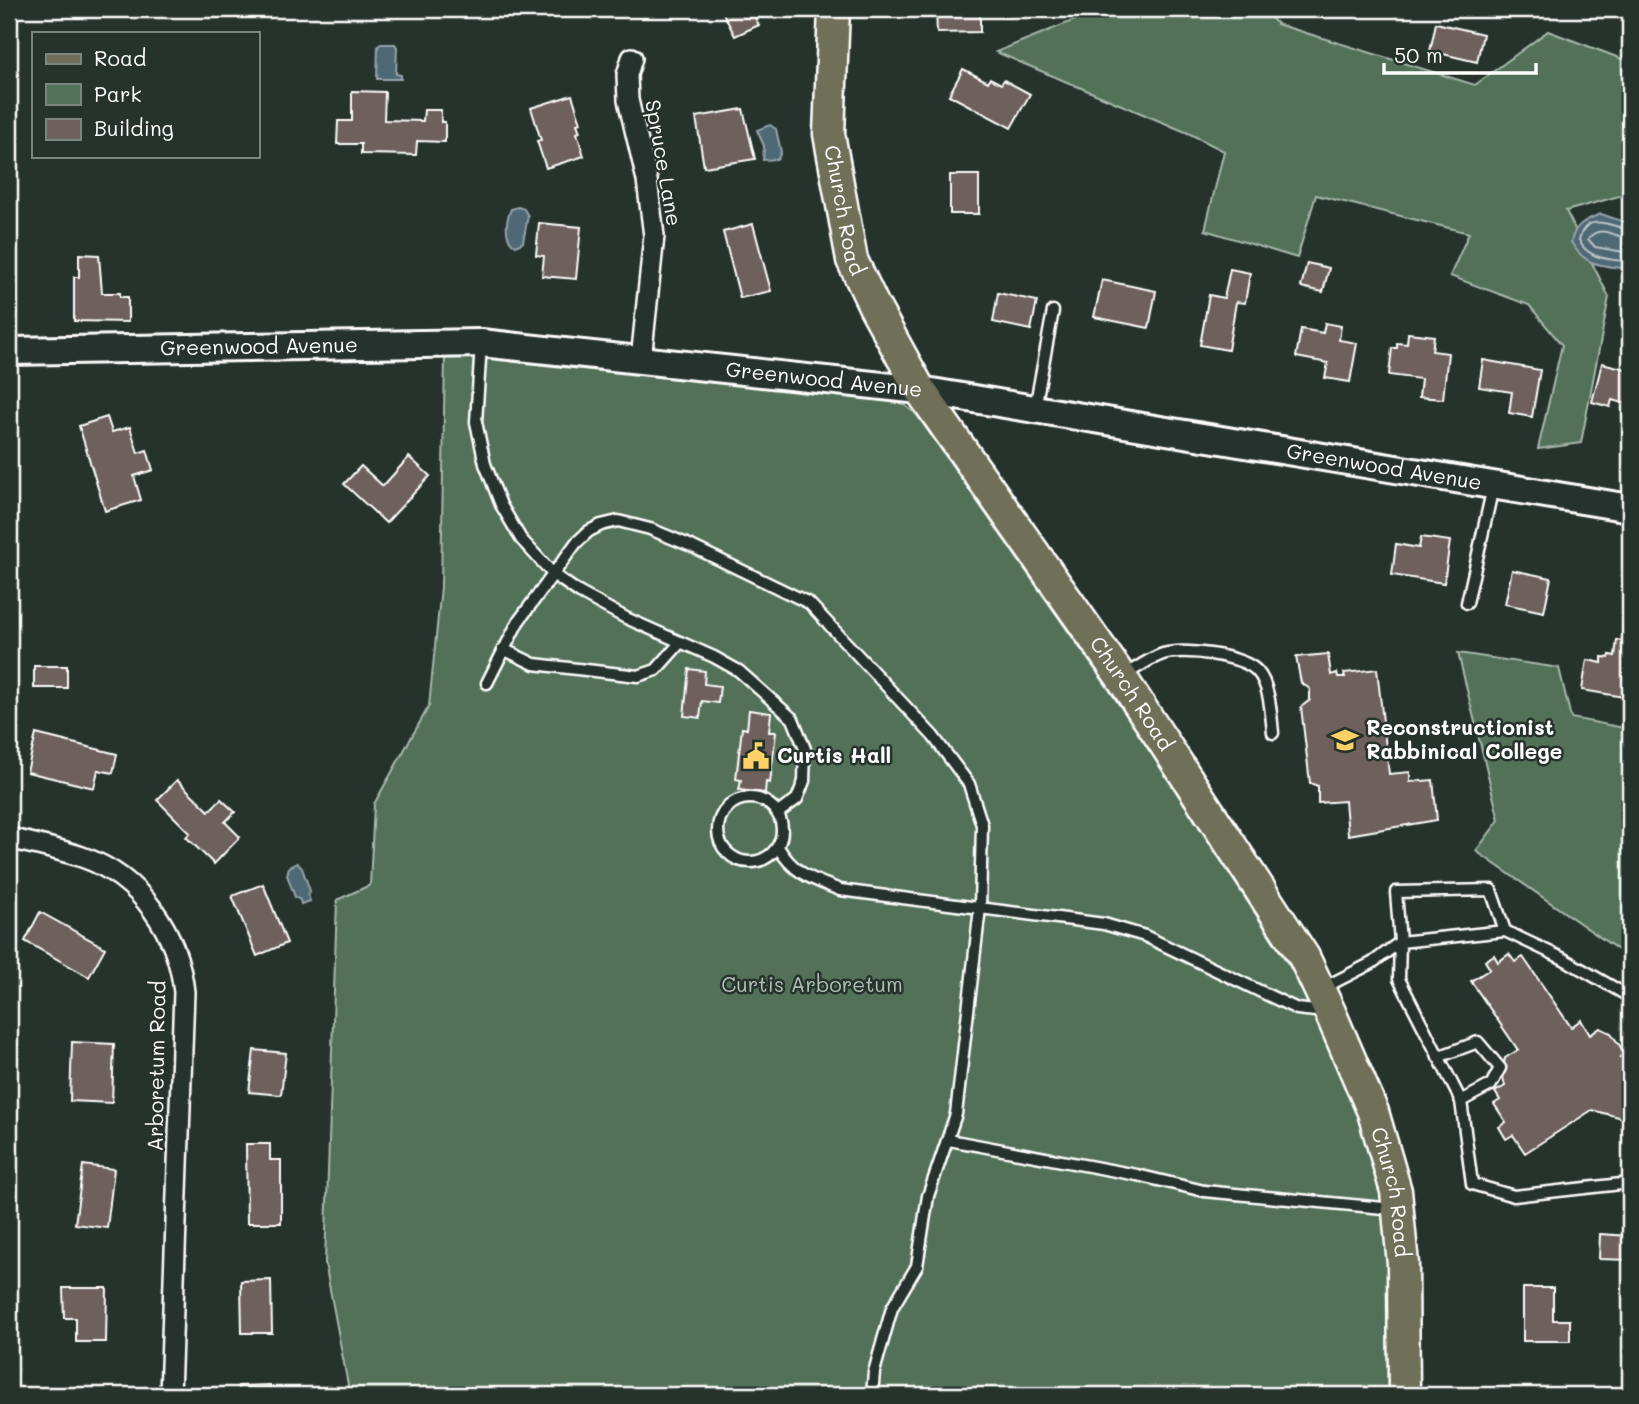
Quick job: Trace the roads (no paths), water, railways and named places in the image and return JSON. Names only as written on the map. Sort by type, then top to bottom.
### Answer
[{"type":"main road","name":"Church Road","points":[[834,9],[829,134],[852,260],[874,306],[920,390],[1121,677],[1304,957],[1373,1112],[1396,1191],[1403,1264],[1404,1395]]},
{"type":"main road","name":"Greenwood Avenue","points":[[9,351],[481,343],[920,390],[1630,508]]},
{"type":"street","name":"Spruce Lane","points":[[632,58],[627,75],[628,100],[647,180],[654,236],[641,360]]},
{"type":"street","name":"Arboretum Road","points":[[9,838],[84,857],[124,880],[143,897],[159,919],[175,948],[182,970],[184,992],[170,1395]]},
{"type":"lane","points":[[1034,409],[1053,311]]},
{"type":"lane","points":[[481,343],[475,422],[485,464],[501,505],[521,538],[554,576],[626,618],[739,671],[793,719],[805,749],[804,780],[797,799],[778,813]]},
{"type":"lane","points":[[1467,603],[1493,486]]},
{"type":"lane","points":[[487,683],[518,622],[576,543],[589,531],[601,525],[618,522],[650,529],[689,545],[809,603],[933,736],[969,784],[982,825],[980,908],[956,1114],[928,1196],[916,1266],[892,1308],[874,1372],[872,1395]]},
{"type":"lane","points":[[503,649],[534,664],[638,676],[656,670],[680,643]]},
{"type":"lane","points":[[1121,677],[1162,654],[1186,650],[1245,662],[1258,672],[1268,697],[1273,733]]},
{"type":"lane","points":[[741,799],[762,800],[778,813],[783,830],[778,847],[771,855],[762,860],[741,862],[724,850],[717,830],[724,810],[731,803],[741,799]]},
{"type":"lane","points":[[778,847],[787,863],[798,871],[840,890],[1104,924],[1145,936],[1297,1009],[1325,1001],[1400,942],[1505,931],[1562,958],[1630,997]]},
{"type":"lane","points":[[1505,931],[1491,890],[1396,892],[1400,942],[1399,979],[1461,1101],[1472,1184],[1514,1196],[1630,1183]]},
{"type":"lane","points":[[1438,1057],[1478,1042],[1500,1068],[1492,1085],[1461,1101]]},
{"type":"lane","points":[[949,1140],[1137,1175],[1204,1191],[1398,1210]]},
{"type":"water","points":[[395,44],[397,47],[396,74],[401,75],[401,79],[377,79],[378,46]]},
{"type":"water","points":[[770,125],[776,129],[781,152],[778,159],[763,160],[764,146],[757,130]]},
{"type":"water","points":[[511,209],[524,209],[528,216],[523,242],[516,246],[509,239],[507,224]]},
{"type":"water","points":[[1601,214],[1630,224],[1630,269],[1603,266],[1589,261],[1571,242],[1575,231],[1582,224]]},
{"type":"water","points":[[297,863],[302,868],[310,891],[310,901],[301,904],[295,897],[287,875],[289,867]]},
{"type":"place","name":"Reconstructionist Rabbinical College","points":[[1345,740]]},
{"type":"place","name":"Curtis Hall","points":[[756,756]]},
{"type":"park label","name":"Curtis Arboretum","points":[[812,985]]}]
